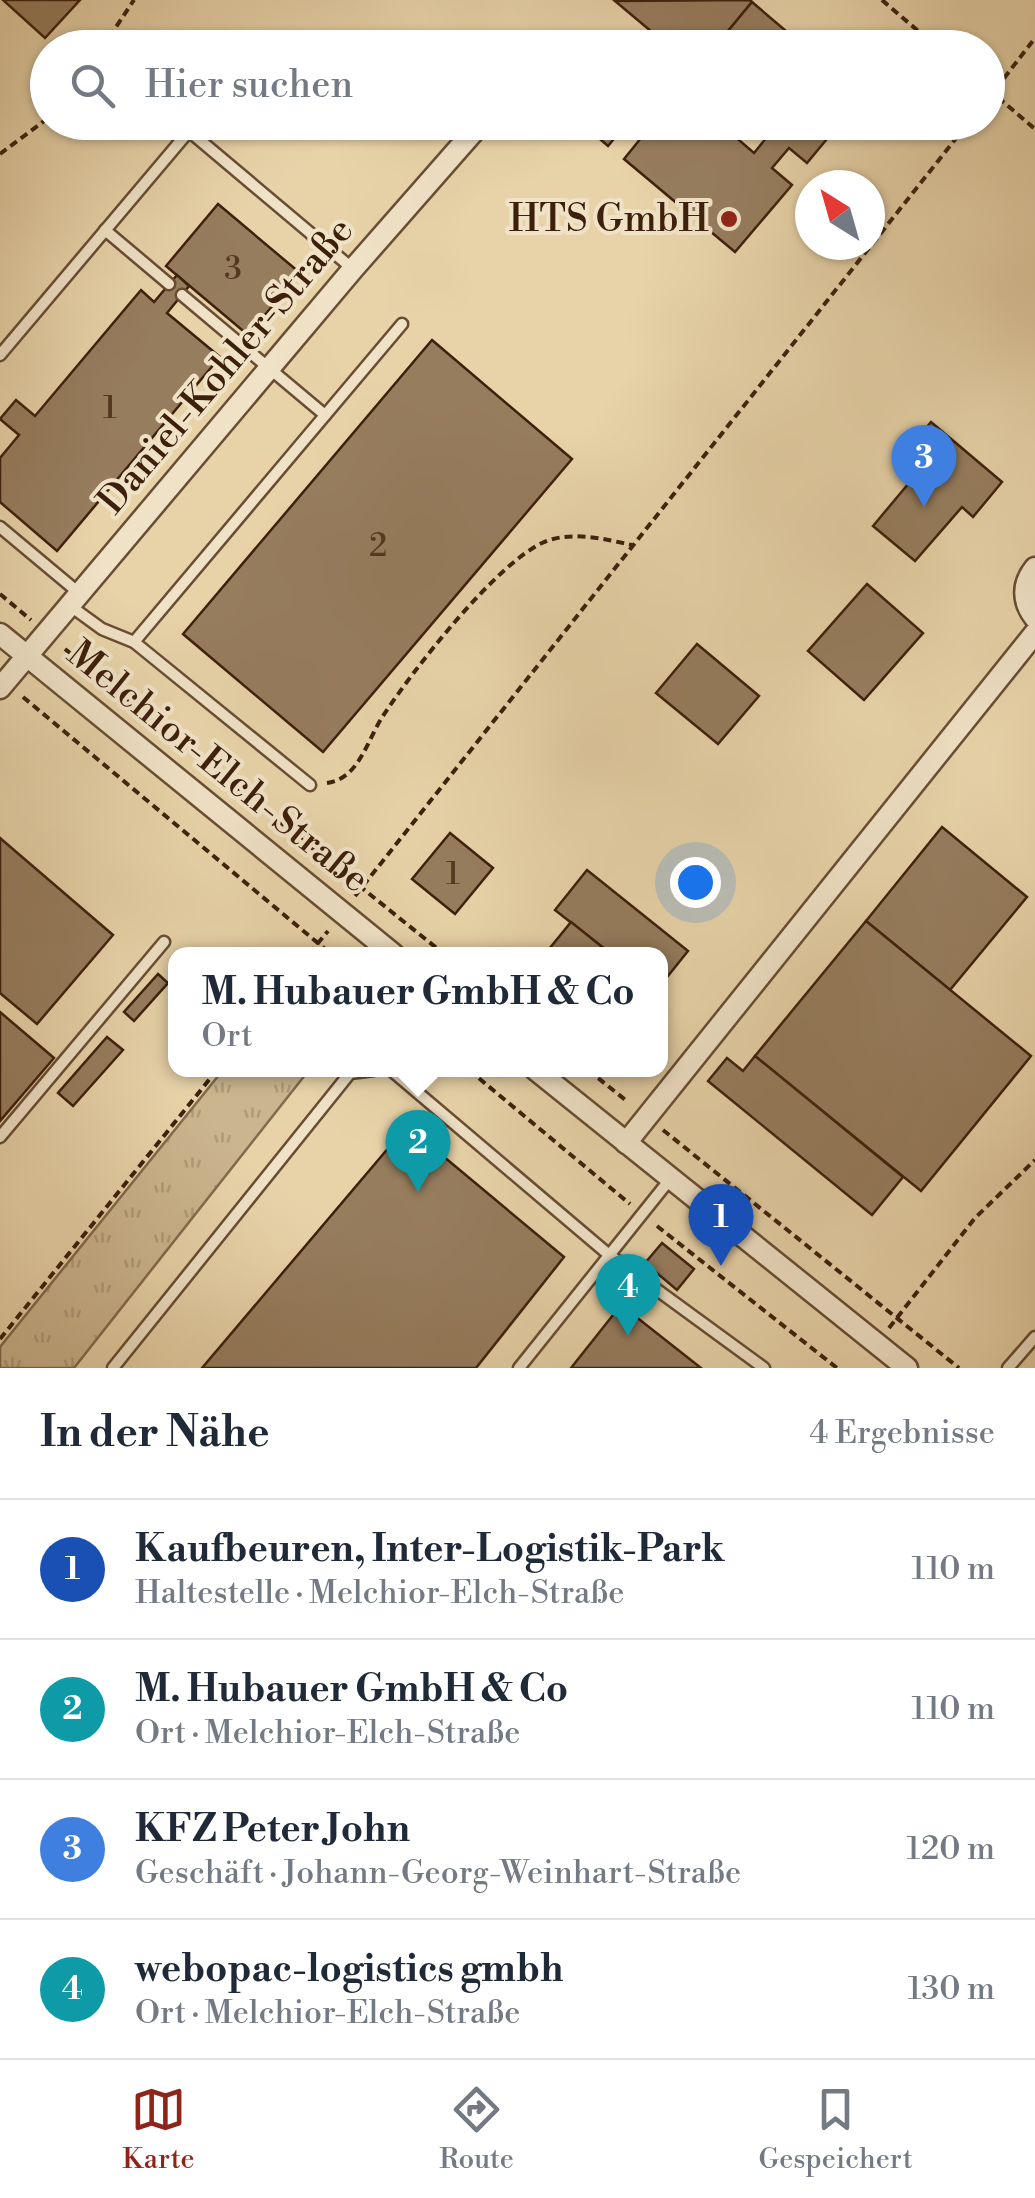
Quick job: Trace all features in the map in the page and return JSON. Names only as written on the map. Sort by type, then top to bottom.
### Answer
[{"type":"street","name":"Daniel-Kohler-Straße","points":[[2,685],[353,268],[466,140]]},
{"type":"street","points":[[1035,568],[1026,581],[1024,593],[1026,605],[1035,618]]},
{"type":"street","points":[[626,1143],[1035,633]]},
{"type":"street","name":"Melchior-Elch-Straße","points":[[0,634],[384,947]]},
{"type":"street","points":[[545,1077],[907,1368]]},
{"type":"lane","points":[[0,355],[181,140]]},
{"type":"lane","points":[[201,140],[353,268]]},
{"type":"lane","points":[[105,230],[169,284]]},
{"type":"lane","points":[[182,295],[325,415]]},
{"type":"lane","points":[[134,642],[402,324]]},
{"type":"lane","points":[[0,526],[102,629],[134,642],[310,785]]},
{"type":"lane","points":[[0,1136],[164,942]]},
{"type":"lane","points":[[113,1368],[347,1077]]},
{"type":"lane","points":[[399,1077],[608,1254],[764,1368]]},
{"type":"lane","points":[[518,1368],[671,1178]]},
{"type":"lane","points":[[1008,1368],[1035,1337]]},
{"type":"path","points":[[114,30],[134,0]]},
{"type":"path","points":[[882,0],[917,30]]},
{"type":"path","points":[[1005,73],[1035,38]]},
{"type":"path","points":[[1005,104],[1035,129]]},
{"type":"path","points":[[0,154],[30,132]]},
{"type":"path","points":[[315,947],[955,140]]},
{"type":"path","points":[[310,785],[339,782],[354,768],[382,717],[494,579],[544,542],[585,536],[632,545]]},
{"type":"path","points":[[0,594],[435,947]]},
{"type":"path","points":[[2,685],[323,947]]},
{"type":"path","points":[[0,1339],[212,1077]]},
{"type":"path","points":[[597,1077],[960,1368]]},
{"type":"path","points":[[877,1343],[975,1218],[1035,1160]]},
{"type":"path","points":[[718,1274],[721,1266]]},
{"type":"green space","points":[[217,1077],[303,1077],[74,1368],[0,1368],[0,1347]]},
{"type":"building","points":[[3,0],[80,0],[52,30],[36,30]]},
{"type":"building","points":[[615,1],[752,2],[729,30],[650,30]]},
{"type":"building","points":[[752,2],[785,30],[729,30]]},
{"type":"building","name":"HTS GmbH","points":[[639,140],[739,140],[754,153],[765,140],[826,140],[807,163],[789,148],[772,168],[792,185],[735,252],[624,159]]},
{"type":"building","points":[[218,204],[300,273],[248,335],[166,266]]},
{"type":"building","points":[[177,275],[189,286],[167,313],[220,357],[57,551],[0,502],[0,458],[19,435],[0,419],[16,400],[35,416],[141,290],[154,302]]},
{"type":"building","points":[[432,340],[572,459],[323,752],[183,634]]},
{"type":"building","points":[[931,422],[1002,482],[973,517],[962,507],[915,561],[873,526],[919,471],[902,457]]},
{"type":"building","points":[[867,584],[923,633],[864,700],[808,651]]},
{"type":"building","points":[[697,644],[759,696],[718,744],[656,693]]},
{"type":"building","points":[[942,827],[1027,897],[950,990],[866,921]]},
{"type":"building","points":[[450,833],[493,868],[455,914],[412,879]]},
{"type":"building","points":[[0,838],[113,935],[37,1024],[0,993]]},
{"type":"building","points":[[587,870],[688,951],[668,976],[668,947],[602,947],[555,910]]},
{"type":"building","points":[[866,921],[1031,1056],[921,1191],[755,1056]]},
{"type":"building","points":[[571,922],[602,947],[551,947]]},
{"type":"building","points":[[158,974],[168,983],[134,1021],[124,1012]]},
{"type":"building","points":[[0,1012],[54,1058],[0,1121]]},
{"type":"building","points":[[107,1037],[123,1050],[73,1106],[58,1093]]},
{"type":"building","points":[[755,1056],[903,1177],[872,1215],[708,1081],[727,1058],[743,1071]]},
{"type":"building","points":[[407,1126],[564,1257],[476,1368],[202,1368]]},
{"type":"building","points":[[662,1243],[694,1269],[677,1290],[645,1263]]},
{"type":"building","points":[[621,1305],[701,1368],[571,1368]]},
{"type":"place","name":"HTS GmbH","points":[[729,219]]},
{"type":"place","name":"KFZ Peter John","points":[[924,507]]},
{"type":"place","name":"M. Hubauer GmbH & Co","points":[[418,1192]]},
{"type":"place","name":"Kaufbeuren, Inter-Logistik-Park","points":[[721,1266]]},
{"type":"place","name":"webopac-logistics gmbh","points":[[628,1336]]}]
